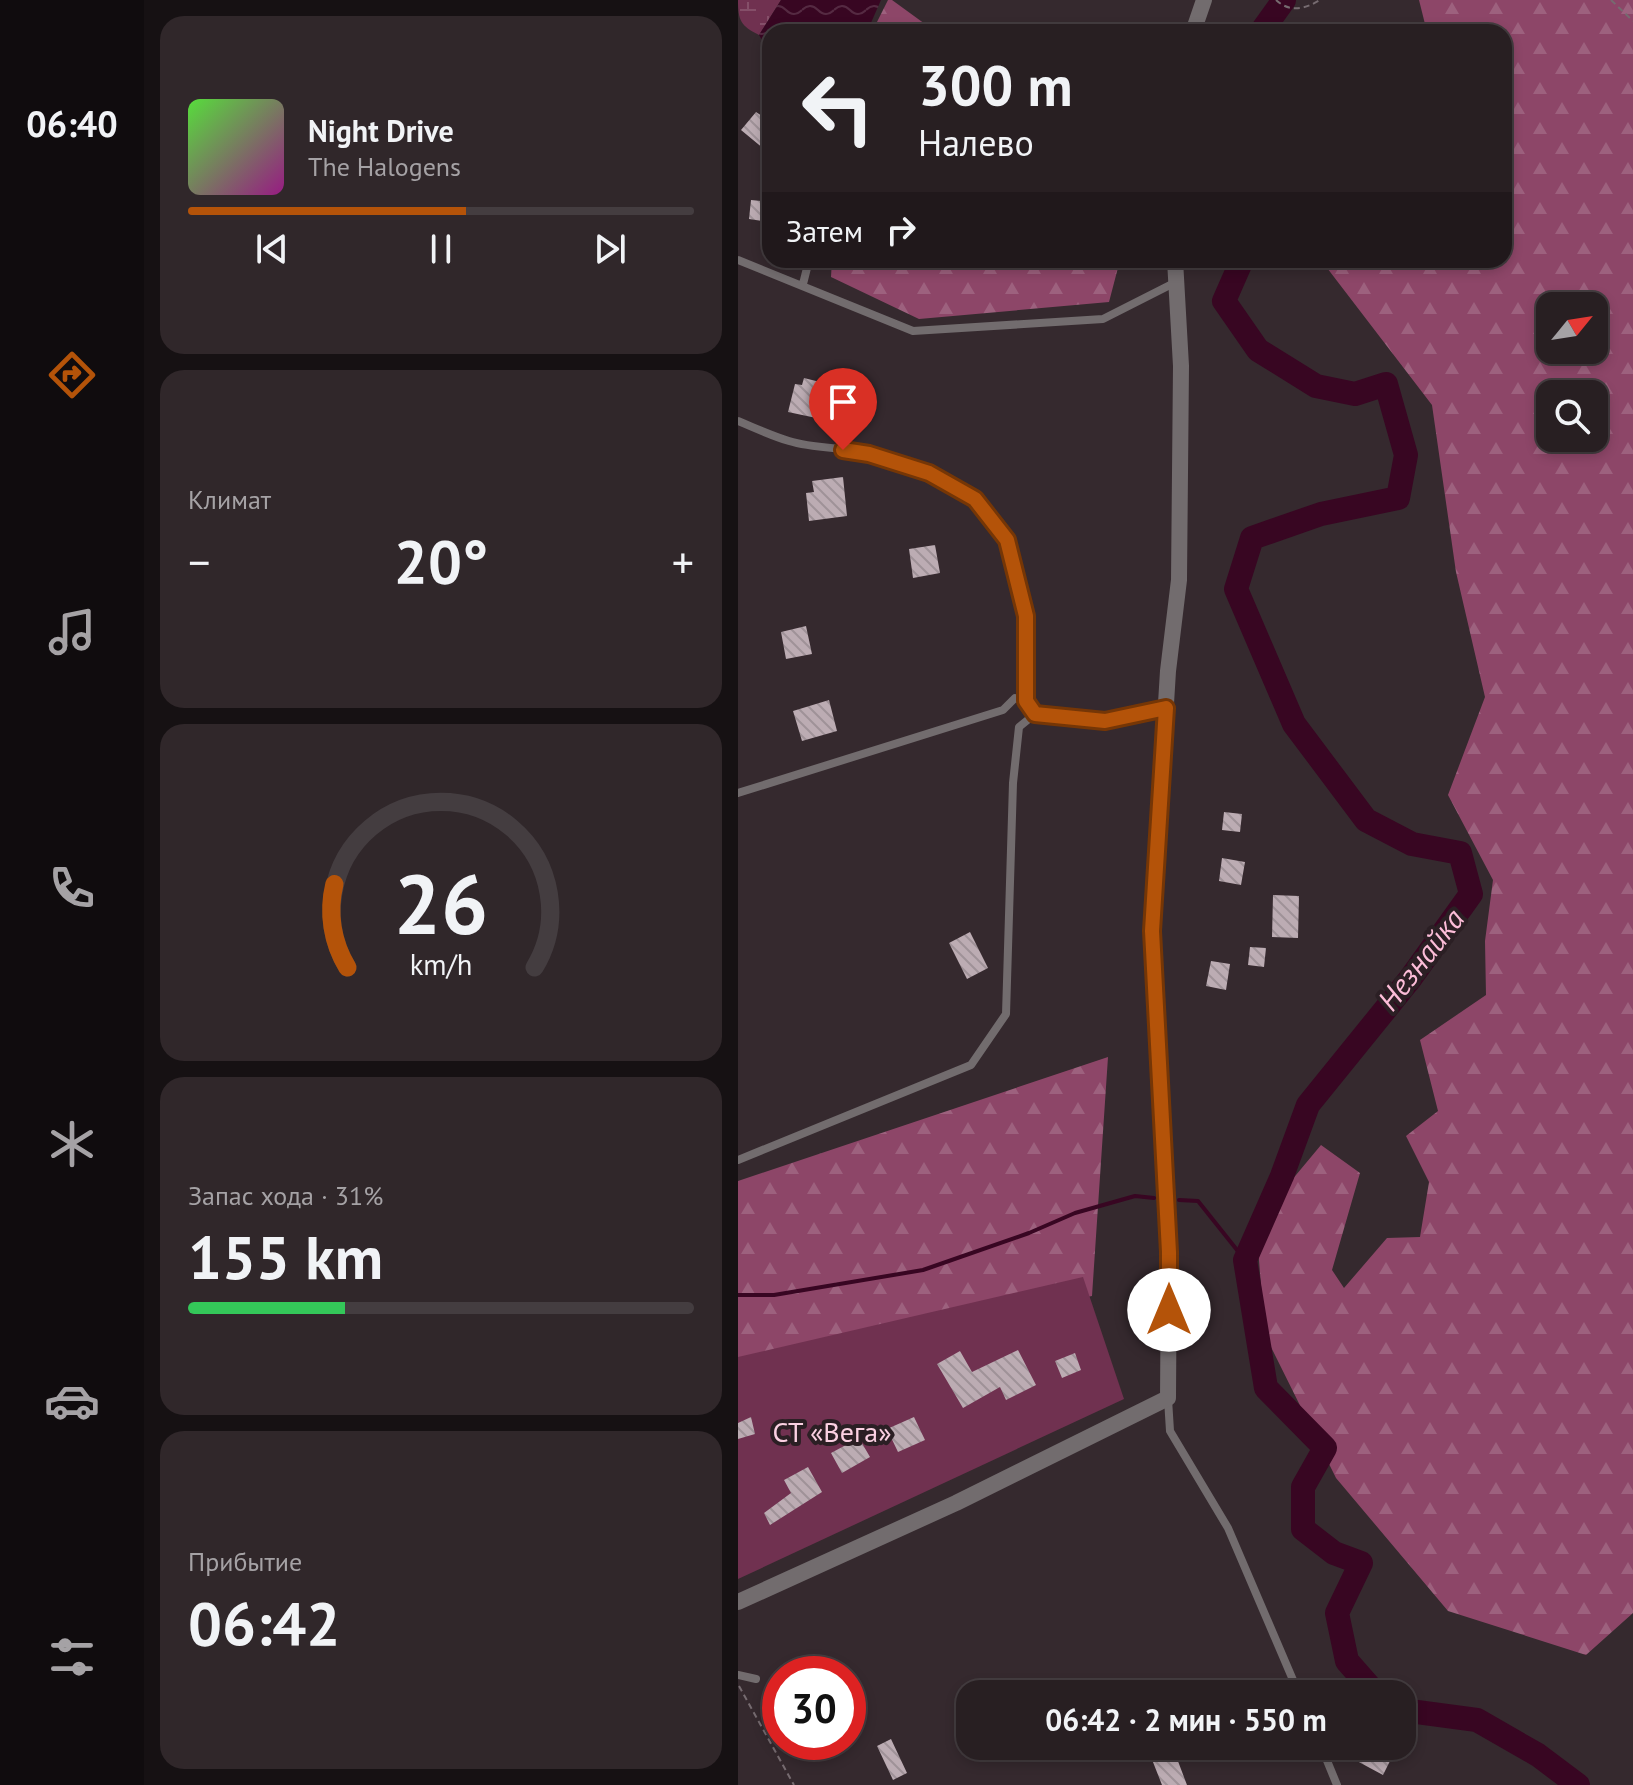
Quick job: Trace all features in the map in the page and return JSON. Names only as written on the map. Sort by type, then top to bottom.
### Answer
[{"type":"street","points":[[1196,24],[1204,0]]},
{"type":"street","points":[[738,1602],[956,1503],[1168,1398],[1169,1252],[1152,931],[1166,708],[1179,580],[1181,366],[1175,268]]},
{"type":"lane","points":[[738,260],[913,331],[1103,319],[1176,282]]},
{"type":"lane","points":[[803,284],[807,268]]},
{"type":"lane","points":[[738,421],[791,442],[869,454],[929,473],[975,499],[1007,540],[1026,616],[1026,701],[1035,714]]},
{"type":"lane","points":[[738,793],[1003,710],[1015,698],[1026,701]]},
{"type":"lane","points":[[738,1160],[971,1065],[1006,1014],[1013,783],[1019,727],[1035,714],[1105,721],[1166,708]]},
{"type":"lane","points":[[1168,1398],[1170,1431],[1228,1528],[1293,1680]]},
{"type":"lane","points":[[738,1675],[756,1679]]},
{"type":"lane","points":[[1327,1760],[1337,1785]]},
{"type":"path","points":[[1276,0],[1284,7],[1305,9],[1320,0]]},
{"type":"path","points":[[1611,0],[1633,21]]},
{"type":"path","points":[[738,1685],[794,1785]]},
{"type":"green space","points":[[738,0],[781,0],[766,24],[762,24],[759,35],[748,29],[739,13]]},
{"type":"green space","points":[[888,0],[892,0],[925,24],[876,24]]},
{"type":"green space","points":[[1419,0],[1633,0],[1633,1613],[1586,1655],[1448,1611],[1336,1478],[1265,1335],[1258,1248],[1291,1181],[1321,1145],[1360,1173],[1332,1270],[1344,1288],[1387,1238],[1420,1237],[1429,1182],[1406,1136],[1438,1111],[1420,1040],[1486,995],[1485,941],[1493,880],[1448,795],[1485,697],[1456,572],[1432,405],[1327,268],[1512,268],[1512,24],[1425,24]]},
{"type":"green space","points":[[832,268],[1118,268],[1109,302],[919,319],[831,277]]},
{"type":"green space","points":[[1108,1057],[1092,1296],[738,1364],[738,1181]]},
{"type":"green space","name":"СТ «Вега»","points":[[1083,1277],[1124,1399],[738,1579],[738,1357]]},
{"type":"water","points":[[781,0],[881,0],[870,24],[766,24]]},
{"type":"building","points":[[756,112],[762,116],[762,147],[741,130]]},
{"type":"building","points":[[751,200],[762,201],[762,221],[749,219]]},
{"type":"building","points":[[804,378],[828,384],[821,419],[788,412],[795,384],[802,385]]},
{"type":"building","points":[[843,477],[847,516],[809,521],[806,493],[814,492],[812,481]]},
{"type":"building","points":[[935,545],[940,573],[913,578],[909,549]]},
{"type":"building","points":[[806,626],[812,654],[786,659],[781,632]]},
{"type":"building","points":[[829,700],[837,731],[802,741],[793,711]]},
{"type":"building","points":[[1224,812],[1242,814],[1240,832],[1222,830]]},
{"type":"building","points":[[1222,858],[1245,862],[1241,885],[1219,881]]},
{"type":"building","points":[[1273,895],[1299,896],[1298,938],[1272,937]]},
{"type":"building","points":[[970,932],[988,968],[967,979],[949,943]]},
{"type":"building","points":[[1250,947],[1266,948],[1264,967],[1248,965]]},
{"type":"building","points":[[1211,961],[1230,964],[1226,990],[1206,986]]},
{"type":"building","points":[[1018,1350],[1036,1385],[1006,1400],[1000,1387],[963,1408],[937,1364],[960,1351],[972,1372]]},
{"type":"building","points":[[1075,1353],[1081,1370],[1062,1378],[1055,1361]]},
{"type":"building","points":[[751,1417],[755,1434],[738,1439],[738,1423]]},
{"type":"building","points":[[914,1417],[925,1440],[898,1452],[887,1429]]},
{"type":"building","points":[[859,1438],[870,1457],[842,1473],[831,1453]]},
{"type":"building","points":[[808,1467],[822,1492],[770,1525],[764,1513],[791,1493],[784,1480]]},
{"type":"building","points":[[891,1739],[907,1773],[893,1780],[877,1746]]},
{"type":"building","points":[[1152,1760],[1178,1760],[1187,1785],[1162,1785]]},
{"type":"building","points":[[1355,1760],[1390,1760],[1383,1775]]},
{"type":"waterway","name":"Незнайка","points":[[1267,24],[1284,0]]},
{"type":"waterway","name":"Незнайка","points":[[1238,268],[1224,301],[1258,350],[1316,386],[1355,394],[1386,384],[1406,455],[1398,498],[1321,514],[1252,538],[1236,589],[1294,724],[1366,820],[1412,844],[1460,853],[1471,894],[1410,979],[1308,1105],[1282,1176],[1245,1260],[1266,1388],[1325,1448],[1303,1487],[1303,1529],[1334,1553],[1361,1563],[1337,1613],[1347,1661],[1364,1680]]},
{"type":"waterway","points":[[738,1295],[774,1295],[923,1270],[1029,1233],[1075,1213],[1135,1196],[1154,1198]]},
{"type":"waterway","points":[[1179,1200],[1198,1201],[1245,1260]]},
{"type":"waterway","name":"Незнайка","points":[[1416,1712],[1477,1720],[1538,1755],[1578,1785]]},
{"type":"route","points":[[843,450],[869,454],[929,473],[975,499],[1007,540],[1026,616],[1026,701],[1035,714],[1105,721],[1166,708],[1152,931],[1169,1252],[1169,1310]]}]
